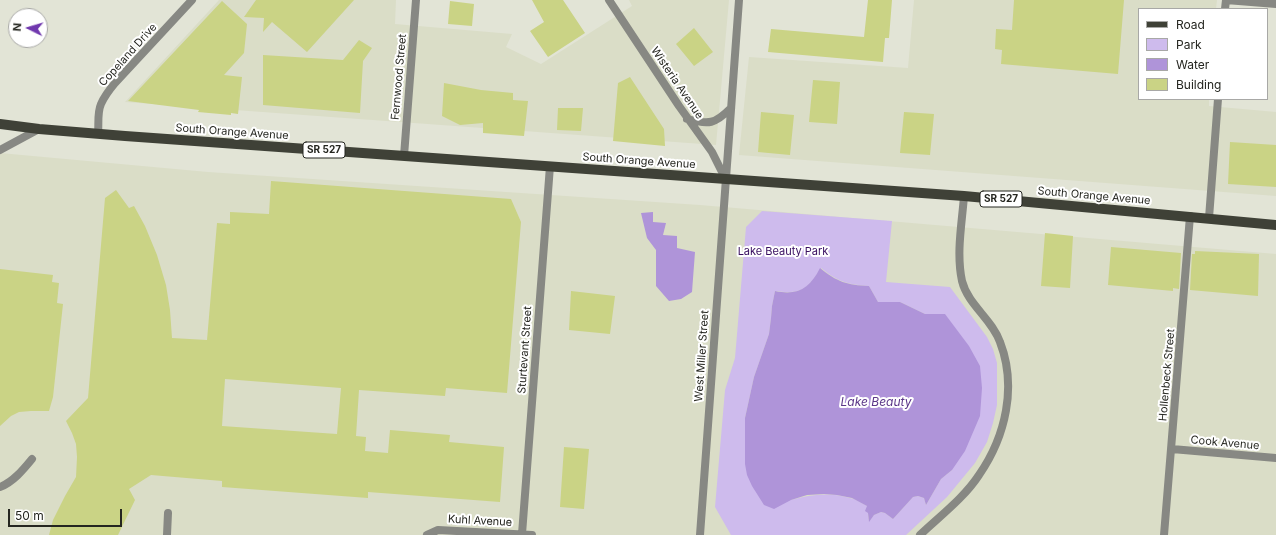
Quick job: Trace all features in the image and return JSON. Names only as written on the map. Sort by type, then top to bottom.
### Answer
[{"type":"main road","name":"South Orange Avenue","points":[[0,124],[39,129],[964,196],[1276,225]]},
{"type":"street","name":"Copeland Drive","points":[[98,133],[101,103],[116,83],[192,0]]},
{"type":"street","name":"Fernwood Street","points":[[404,156],[416,0]]},
{"type":"street","name":"Wisteria Avenue","points":[[609,0],[687,119],[712,152],[726,179]]},
{"type":"street","name":"West Miller Street","points":[[700,535],[739,0]]},
{"type":"street","points":[[1226,0],[1276,4]]},
{"type":"street","points":[[1209,218],[1218,100]]},
{"type":"street","points":[[687,119],[699,122],[714,122],[722,117],[731,108]]},
{"type":"street","points":[[0,150],[39,129]]},
{"type":"street","name":"Sturtevant Street","points":[[522,534],[550,166]]},
{"type":"street","points":[[920,535],[949,508],[979,475],[1000,437],[1007,404],[1008,373],[1006,359],[1000,341],[995,331],[971,300],[963,283],[959,259],[964,196]]},
{"type":"street","name":"Hollenbeck Street","points":[[1164,535],[1190,216]]},
{"type":"street","name":"Cook Avenue","points":[[1172,450],[1276,458]]},
{"type":"street","points":[[0,487],[21,473],[32,460]]},
{"type":"street","points":[[167,535],[168,513]]},
{"type":"street","name":"Kuhl Avenue","points":[[427,535],[438,530],[532,535]]},
{"type":"shaded area","points":[[219,0],[396,0],[395,24],[512,34],[506,47],[541,64],[632,6],[629,0],[729,0],[716,145],[125,102]]},
{"type":"shaded area","points":[[914,0],[1217,0],[1216,8],[1138,8],[1138,100],[1209,100],[1209,106],[1276,112],[1276,196],[739,155],[749,57],[908,68]]},
{"type":"shaded area","points":[[0,153],[208,172],[700,205],[1276,254],[1276,535],[0,535]]},
{"type":"green space","name":"Lake Beauty Park","points":[[762,211],[892,221],[886,282],[950,287],[987,337],[993,349],[997,363],[997,405],[987,442],[975,463],[947,497],[906,535],[731,535],[715,507],[725,390],[735,358],[746,227]],"holes":[[[821,268],[843,282],[869,286],[878,302],[900,302],[925,314],[945,314],[952,470],[941,479],[926,505],[924,498],[918,496],[913,497],[893,519],[881,512],[874,515],[869,521],[867,506],[859,501],[843,496],[820,494],[791,500],[745,418],[754,377],[769,334],[775,291],[798,291],[808,286]]]},
{"type":"water","points":[[653,212],[653,222],[666,223],[663,235],[677,236],[677,248],[695,252],[692,292],[681,299],[669,301],[656,286],[656,250],[647,238],[641,213]]},
{"type":"water","name":"Lake Beauty","points":[[820,268],[837,280],[854,285],[869,286],[878,302],[900,302],[925,314],[945,314],[969,346],[980,366],[982,388],[980,416],[965,451],[952,470],[941,479],[926,505],[924,498],[918,496],[913,497],[893,519],[881,512],[874,515],[869,522],[868,513],[865,511],[867,506],[852,498],[837,495],[807,495],[791,500],[774,509],[764,505],[747,475],[745,464],[745,418],[754,377],[769,334],[775,291],[790,292],[802,289],[812,281]]},
{"type":"building","points":[[256,0],[354,0],[307,52],[272,22],[263,32],[264,18],[244,17]]},
{"type":"building","points":[[532,0],[563,0],[585,33],[548,57],[530,31],[544,22]]},
{"type":"building","points":[[868,0],[892,0],[889,38],[885,38],[883,62],[768,52],[771,29],[864,37]]},
{"type":"building","points":[[1014,0],[1124,0],[1118,74],[1001,64],[1002,50],[995,49],[996,29],[1012,30]]},
{"type":"building","points":[[222,1],[247,24],[244,53],[224,75],[242,77],[238,114],[231,113],[231,115],[198,112],[199,110],[128,101]]},
{"type":"building","points":[[450,1],[474,4],[472,26],[448,24]]},
{"type":"building","points":[[694,28],[713,52],[694,66],[676,44]]},
{"type":"building","points":[[359,40],[372,48],[363,61],[360,113],[263,105],[263,55],[343,60]]},
{"type":"building","points":[[630,77],[664,129],[665,146],[613,141],[618,83]]},
{"type":"building","points":[[813,80],[840,82],[837,124],[809,122]]},
{"type":"building","points":[[444,83],[481,90],[513,93],[513,100],[528,101],[524,136],[483,133],[483,123],[460,125],[442,116]]},
{"type":"building","points":[[558,108],[583,108],[581,131],[557,130]]},
{"type":"building","points":[[761,112],[794,115],[790,155],[758,152]]},
{"type":"building","points":[[904,112],[934,114],[930,155],[900,153]]},
{"type":"building","points":[[1230,142],[1276,145],[1276,187],[1228,184]]},
{"type":"building","points":[[271,181],[511,199],[521,222],[507,393],[446,388],[445,396],[359,390],[356,436],[366,437],[365,451],[388,453],[390,430],[450,435],[449,442],[504,447],[500,502],[368,492],[368,498],[222,487],[222,481],[151,475],[129,489],[135,500],[118,535],[49,535],[53,520],[76,477],[76,444],[66,421],[88,398],[105,198],[116,190],[129,208],[134,206],[145,226],[157,255],[166,285],[172,338],[207,340],[217,223],[230,224],[230,212],[269,214]],"holes":[[[225,379],[341,388],[337,434],[222,426]]]},
{"type":"building","points":[[1045,233],[1073,236],[1070,288],[1041,286]]},
{"type":"building","points":[[1111,247],[1181,253],[1179,289],[1173,288],[1173,291],[1108,285]]},
{"type":"building","points":[[1195,251],[1259,254],[1258,296],[1190,290],[1192,254],[1195,254]]},
{"type":"building","points":[[0,269],[53,275],[52,282],[59,283],[57,303],[63,304],[53,397],[49,411],[19,412],[11,416],[0,426]]},
{"type":"building","points":[[571,291],[615,296],[610,334],[569,330]]},
{"type":"building","points":[[564,447],[589,449],[584,509],[560,507]]}]
